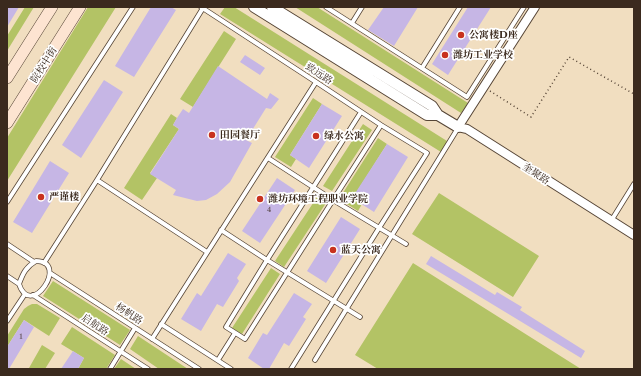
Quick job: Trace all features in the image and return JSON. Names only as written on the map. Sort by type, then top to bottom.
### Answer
[{"type":"main road","points":[[7,78],[52,7]]},
{"type":"main road","name":"院校中街","points":[[7,123],[80,7]]},
{"type":"street","name":"奎聚路","points":[[254,7],[427,115],[438,115]]},
{"type":"street","name":"奎聚路","points":[[272,7],[432,106],[438,115],[458,128],[467,129],[634,235]]},
{"type":"street","points":[[458,128],[534,7]]},
{"type":"lane","points":[[7,202],[132,7]]},
{"type":"lane","points":[[326,7],[467,97],[524,7]]},
{"type":"lane","points":[[352,24],[362,7]]},
{"type":"lane","points":[[422,68],[460,7]]},
{"type":"lane","points":[[44,263],[97,180],[202,8]]},
{"type":"lane","name":"致远路","points":[[202,8],[381,125],[427,153],[379,228]]},
{"type":"lane","points":[[152,339],[316,82]]},
{"type":"lane","points":[[361,112],[266,260],[226,327],[235,333],[245,339],[381,125]]},
{"type":"lane","points":[[315,360],[458,128]]},
{"type":"lane","points":[[268,158],[332,200],[406,244]]},
{"type":"lane","points":[[97,180],[207,252]]},
{"type":"lane","points":[[611,221],[634,184]]},
{"type":"lane","points":[[291,369],[379,228]]},
{"type":"lane","points":[[221,230],[266,260],[360,317]]},
{"type":"lane","points":[[7,244],[34,262]]},
{"type":"lane","points":[[7,276],[19,284],[23,293],[27,295],[34,295],[44,288],[49,279],[50,273],[48,267],[42,261],[34,262],[25,270],[19,284]]},
{"type":"lane","name":"杨帆路","points":[[50,273],[199,369]]},
{"type":"lane","points":[[7,321],[25,294]]},
{"type":"lane","name":"启航路","points":[[34,295],[148,369]]},
{"type":"lane","points":[[161,324],[231,369]]},
{"type":"lane","points":[[110,369],[135,328]]},
{"type":"lane","points":[[218,360],[235,333]]},
{"type":"path","points":[[484,87],[531,118],[569,57],[634,94]]},
{"type":"green space","points":[[25,7],[34,7],[7,51],[7,36]]},
{"type":"green space","points":[[88,7],[116,7],[7,181],[7,138]]},
{"type":"green space","points":[[225,7],[234,7],[447,141],[441,152],[220,14]]},
{"type":"green space","points":[[295,7],[317,7],[468,103],[461,113]]},
{"type":"green space","points":[[224,31],[236,39],[193,107],[180,99]]},
{"type":"green space","points":[[313,98],[322,104],[290,155],[296,159],[291,167],[275,157]]},
{"type":"green space","points":[[171,114],[177,118],[173,125],[179,129],[150,173],[157,178],[142,200],[124,188]]},
{"type":"green space","points":[[363,124],[372,130],[332,191],[323,186]]},
{"type":"green space","points":[[378,138],[387,144],[353,198],[362,204],[358,211],[339,199]]},
{"type":"green space","points":[[439,193],[539,256],[513,297],[412,234]]},
{"type":"green space","points":[[319,194],[328,200],[284,267],[275,261]]},
{"type":"green space","points":[[413,263],[581,369],[378,369],[355,355]]},
{"type":"green space","points":[[271,268],[280,274],[242,334],[232,328]]},
{"type":"green space","points":[[53,281],[130,330],[120,345],[43,296]]},
{"type":"green space","points":[[32,304],[37,304],[60,318],[49,336],[24,320],[7,347],[7,336],[24,309]]},
{"type":"green space","points":[[72,327],[115,355],[106,369],[78,369],[84,358],[61,344]]},
{"type":"green space","points":[[138,336],[188,369],[159,369],[130,349]]},
{"type":"green space","points":[[42,345],[55,353],[45,369],[29,368]]},
{"type":"green space","points":[[121,359],[136,369],[114,369]]},
{"type":"building","points":[[7,7],[19,7],[7,27]]},
{"type":"building","points":[[151,7],[171,7],[176,10],[134,77],[115,66]]},
{"type":"building","points":[[384,7],[418,7],[394,46],[368,30]]},
{"type":"building","name":"公寓楼D座","points":[[468,7],[491,7],[448,75],[432,64]]},
{"type":"building","points":[[245,55],[265,68],[260,75],[240,62]]},
{"type":"building","name":"田园餐厅","points":[[218,66],[267,99],[270,93],[279,99],[271,109],[266,108],[246,140],[252,143],[230,182],[217,194],[206,200],[197,201],[173,195],[176,190],[150,174],[179,129],[173,125],[177,118],[183,109],[189,113]]},
{"type":"building","points":[[104,80],[123,92],[81,158],[62,145]]},
{"type":"building","name":"绿水公寓","points":[[322,104],[342,116],[309,168],[290,155]]},
{"type":"building","points":[[387,144],[408,157],[374,212],[352,198]]},
{"type":"building","name":"严谨楼","points":[[50,161],[69,173],[32,233],[13,222]]},
{"type":"building","points":[[277,178],[295,190],[260,243],[242,231]]},
{"type":"building","name":"蓝天公寓","points":[[341,217],[360,229],[326,283],[307,271]]},
{"type":"building","points":[[228,253],[246,264],[237,278],[239,281],[223,307],[217,304],[201,331],[181,319],[197,293],[201,296]]},
{"type":"building","points":[[431,256],[495,295],[497,292],[522,307],[520,310],[585,351],[581,358],[426,264]]},
{"type":"building","points":[[294,293],[312,304],[303,317],[306,319],[289,346],[284,343],[269,369],[264,369],[248,358],[263,333],[267,335]]},
{"type":"building","points":[[24,320],[34,327],[9,369],[7,369],[7,347]]},
{"type":"building","points":[[73,351],[84,358],[78,369],[61,369]]},
{"type":"place","name":"公寓楼D座","points":[[461,35]]},
{"type":"place","name":"潍坊工业学校","points":[[445,55]]},
{"type":"place","name":"田园餐厅","points":[[212,135]]},
{"type":"place","name":"绿水公寓","points":[[316,136]]},
{"type":"place","name":"严谨楼","points":[[41,197]]},
{"type":"place","name":"潍坊环境工程职业学院","points":[[260,199]]},
{"type":"place","name":"蓝天公寓","points":[[333,250]]}]
